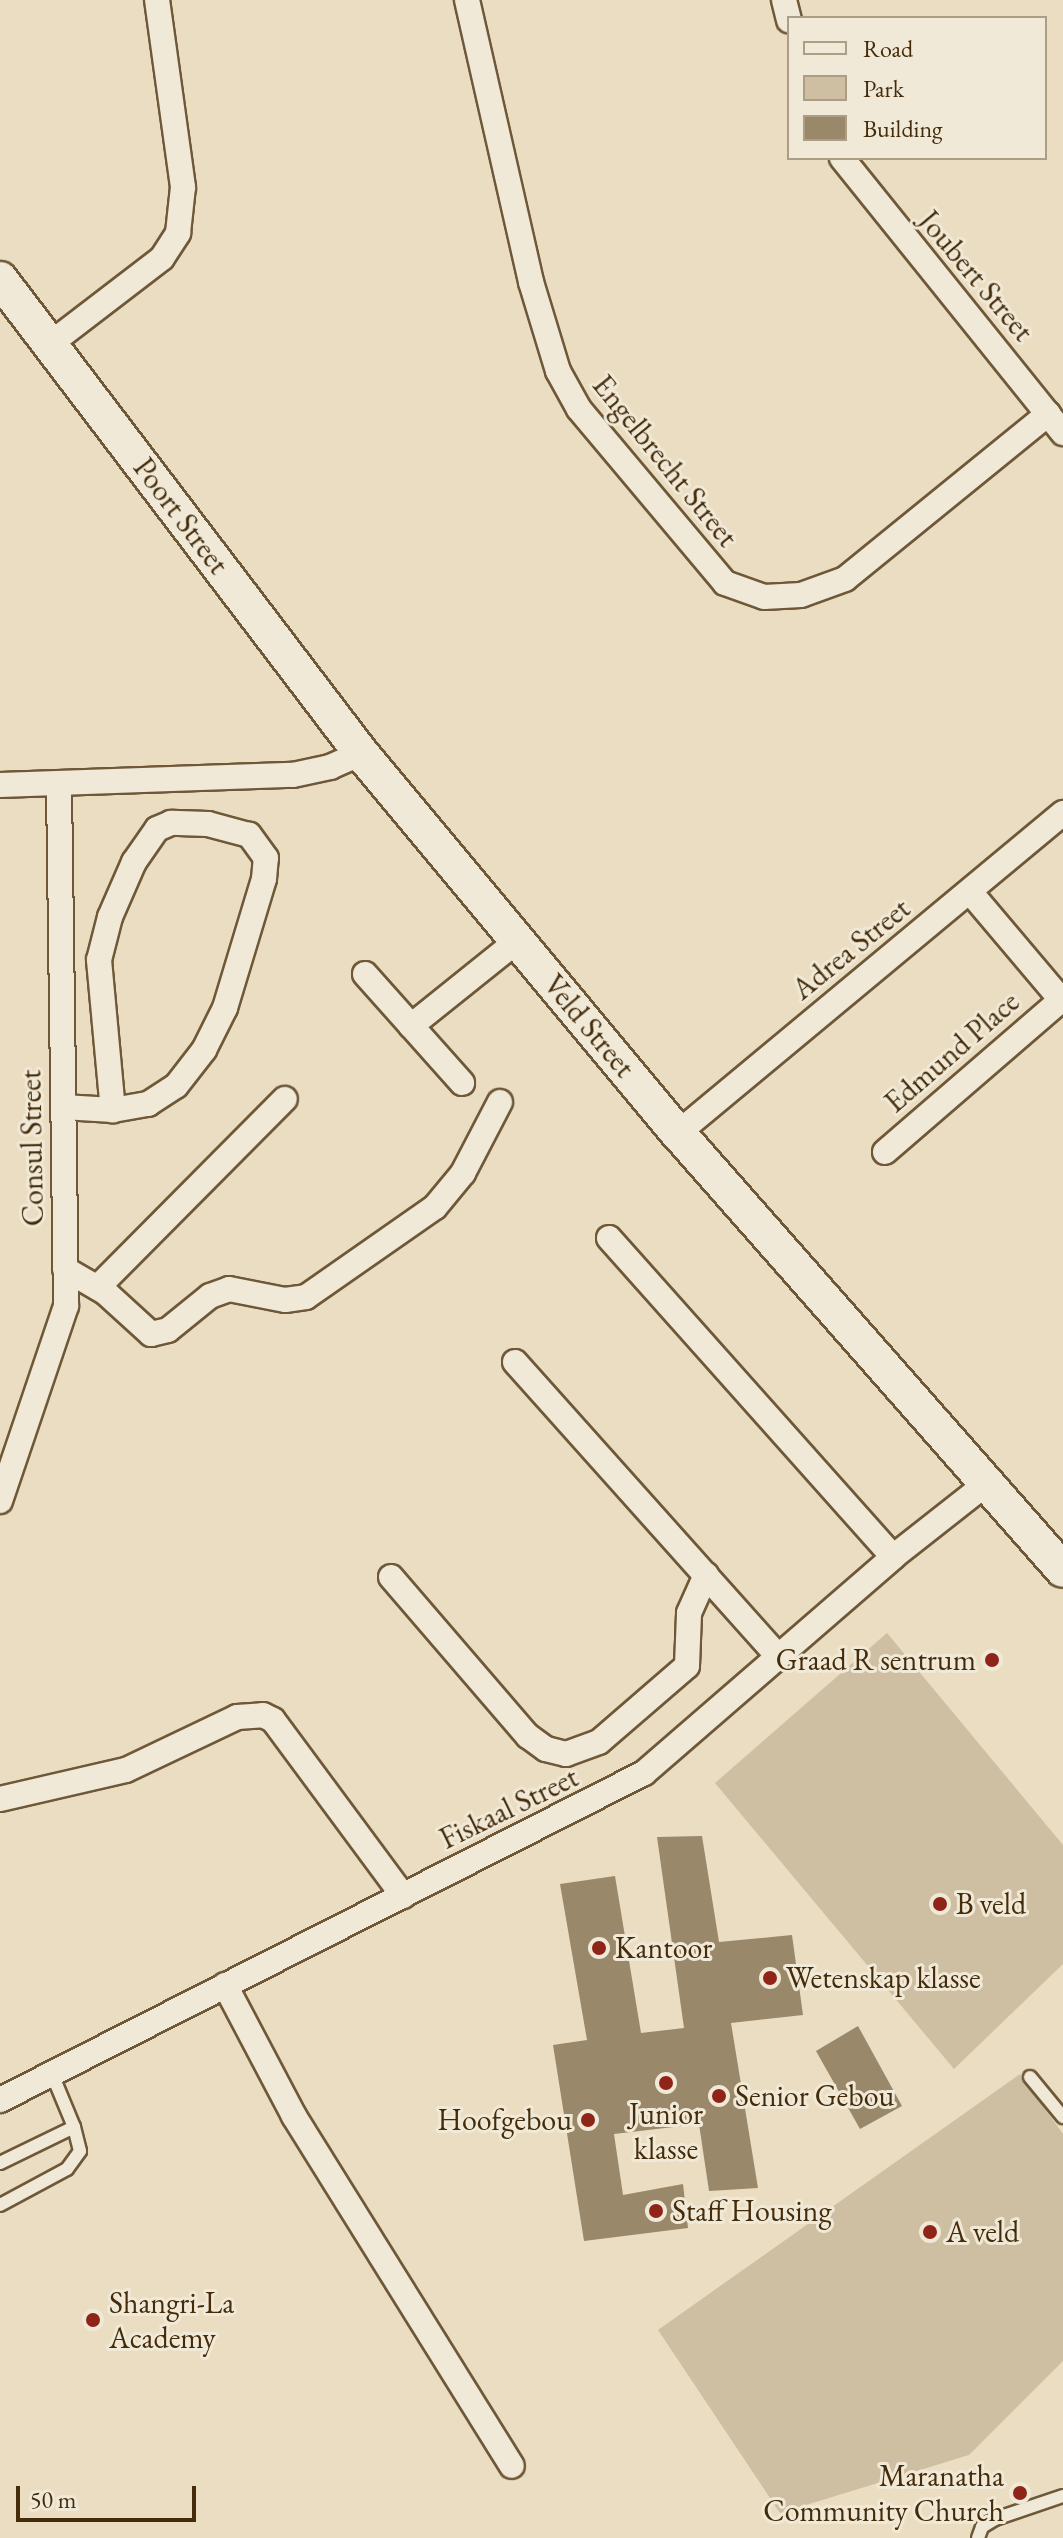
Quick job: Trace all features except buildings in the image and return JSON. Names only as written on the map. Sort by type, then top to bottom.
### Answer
[{"type":"street","points":[[50,344],[162,258],[178,233],[183,187],[157,0]]},
{"type":"street","name":"Engelbrecht Street","points":[[467,0],[531,282],[558,371],[579,409],[725,583],[764,597],[801,595],[845,579],[1048,414]]},
{"type":"street","name":"Joubert Street","points":[[844,160],[1063,433]]},
{"type":"street","name":"Poort Street","points":[[0,279],[361,753]]},
{"type":"street","points":[[0,785],[293,775],[330,767],[361,753]]},
{"type":"street","name":"Veld Street","points":[[361,753],[678,1133],[1063,1570]]},
{"type":"street","name":"Consul Street","points":[[0,1501],[64,1320],[59,783]]},
{"type":"street","name":"Adrea Street","points":[[678,1133],[971,893],[1063,813]]},
{"type":"street","points":[[63,1107],[113,1110],[148,1104],[176,1086],[204,1050],[225,1008],[266,868],[262,848],[249,835],[208,824],[171,823],[157,829],[134,862],[110,917],[99,960],[113,1110]]},
{"type":"street","points":[[971,893],[1062,1001]]},
{"type":"street","points":[[411,1026],[517,941]]},
{"type":"street","points":[[365,974],[462,1083]]},
{"type":"street","name":"Edmund Place","points":[[885,1152],[1062,1001]]},
{"type":"street","points":[[98,1287],[285,1099]]},
{"type":"street","points":[[65,1269],[98,1287],[151,1334],[168,1330],[210,1296],[229,1289],[285,1300],[306,1297],[435,1207],[463,1173],[500,1102]]},
{"type":"street","points":[[609,1238],[893,1557]]},
{"type":"street","points":[[515,1362],[779,1657]]},
{"type":"street","name":"Fiskaal Street","points":[[0,2100],[644,1773],[893,1557],[987,1483]]},
{"type":"street","points":[[391,1577],[528,1736],[546,1749],[566,1754],[599,1742],[687,1666],[689,1613],[706,1575]]},
{"type":"street","points":[[0,1799],[126,1770],[237,1717],[263,1715],[273,1720],[403,1896]]},
{"type":"street","points":[[225,1985],[294,2116],[512,2466]]},
{"type":"lane","points":[[0,2205],[67,2169],[80,2151],[74,2127],[52,2074]]},
{"type":"lane","points":[[1030,2077],[1063,2117]]},
{"type":"lane","points":[[0,2163],[74,2127]]},
{"type":"lane","points":[[978,2538],[982,2527],[995,2519],[1063,2496]]},
{"type":"green space","name":"B veld","points":[[887,1633],[1063,1845],[1063,1964],[954,2069],[715,1783]]},
{"type":"green space","name":"A veld","points":[[1020,2074],[1063,2134],[1063,2361],[969,2455],[780,2513],[658,2330]]},
{"type":"place","name":"Graad R sentrum","points":[[992,1660]]},
{"type":"place","name":"B veld","points":[[940,1904]]},
{"type":"place","name":"Kantoor","points":[[599,1948]]},
{"type":"place","name":"Wetenskap klasse","points":[[770,1978]]},
{"type":"place","name":"Junior klasse","points":[[666,2083]]},
{"type":"place","name":"Senior Gebou","points":[[719,2096]]},
{"type":"place","name":"Hoofgebou","points":[[588,2120]]},
{"type":"place","name":"Staff Housing","points":[[656,2211]]},
{"type":"place","name":"A veld","points":[[930,2232]]},
{"type":"place","name":"Shangri-La Academy","points":[[93,2320]]},
{"type":"place","name":"Maranatha Community Church","points":[[1020,2493]]}]
